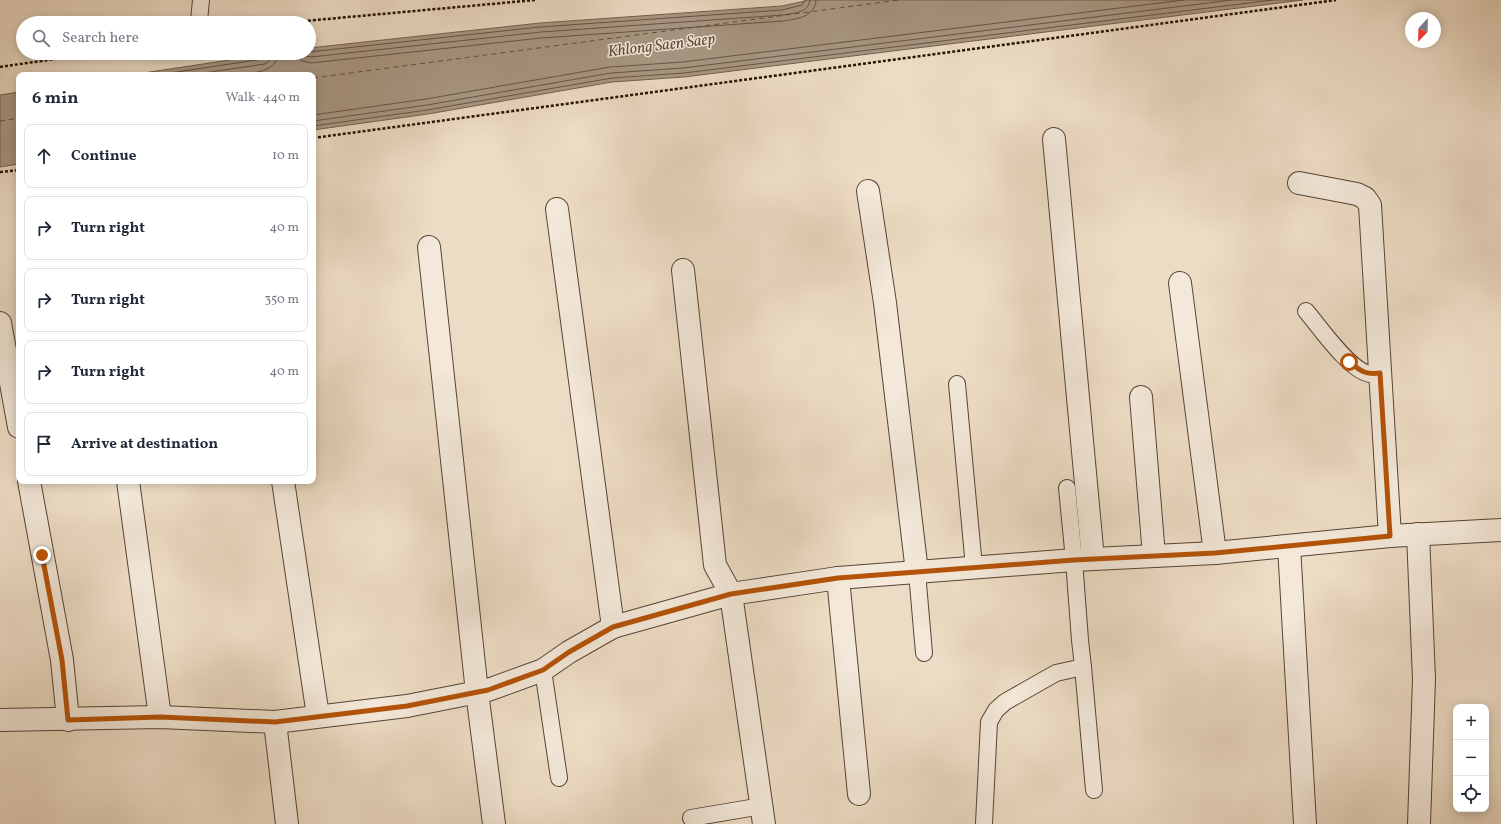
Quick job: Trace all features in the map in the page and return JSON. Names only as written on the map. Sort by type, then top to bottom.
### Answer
[{"type":"street","points":[[1054,139],[1084,559]]},
{"type":"street","points":[[1299,183],[1357,194],[1365,198],[1370,205],[1390,536]]},
{"type":"street","points":[[868,191],[885,303],[917,572]]},
{"type":"street","points":[[557,209],[613,627]]},
{"type":"street","points":[[429,247],[477,692],[494,824]]},
{"type":"street","points":[[683,270],[714,564],[731,594],[763,815]]},
{"type":"street","points":[[1180,283],[1215,553]]},
{"type":"street","points":[[0,323],[16,411]]},
{"type":"street","points":[[1141,397],[1154,556]]},
{"type":"street","points":[[30,484],[62,660],[68,720]]},
{"type":"street","points":[[128,484],[160,717]]},
{"type":"street","points":[[283,484],[318,716]]},
{"type":"street","points":[[0,720],[68,720],[160,717],[275,722],[407,706],[488,690],[543,670],[569,652],[613,627],[731,594],[838,578],[1084,559],[1215,553],[1390,536],[1501,530]]},
{"type":"street","points":[[1418,534],[1424,680],[1419,824]]},
{"type":"street","points":[[1289,546],[1305,824]]},
{"type":"street","points":[[838,578],[859,794]]},
{"type":"street","points":[[275,722],[287,824]]},
{"type":"lane","points":[[199,16],[201,0]]},
{"type":"lane","points":[[1306,311],[1349,362],[1359,370],[1370,374],[1380,373]]},
{"type":"lane","points":[[957,384],[974,567]]},
{"type":"lane","points":[[1067,488],[1084,559],[1080,640],[1094,790]]},
{"type":"lane","points":[[917,572],[924,653]]},
{"type":"lane","points":[[984,824],[989,722],[996,710],[1005,702],[1056,673],[1083,667]]},
{"type":"lane","points":[[543,670],[559,778]]},
{"type":"lane","points":[[691,818],[763,815]]},
{"type":"path","points":[[316,20],[535,0]]},
{"type":"path","points":[[316,138],[1336,0]]},
{"type":"path","points":[[0,67],[48,60]]},
{"type":"path","points":[[0,172],[16,170]]},
{"type":"water","name":"Khlong Saen Saep","points":[[809,0],[1303,0],[684,77],[612,82],[428,114],[316,130],[316,72],[150,72],[230,60],[316,60],[316,47],[540,23],[782,6]]},
{"type":"water","points":[[16,92],[16,164],[0,167],[0,95]]},
{"type":"ferry route","points":[[316,78],[899,0]]},
{"type":"ferry route","points":[[0,121],[16,118]]},
{"type":"route","points":[[42,555],[62,660],[68,720],[160,717],[275,722],[407,706],[488,690],[543,670],[569,652],[613,627],[731,594],[838,578],[1074,560],[1215,553],[1390,536],[1380,373],[1370,374],[1359,370],[1349,362]]}]
